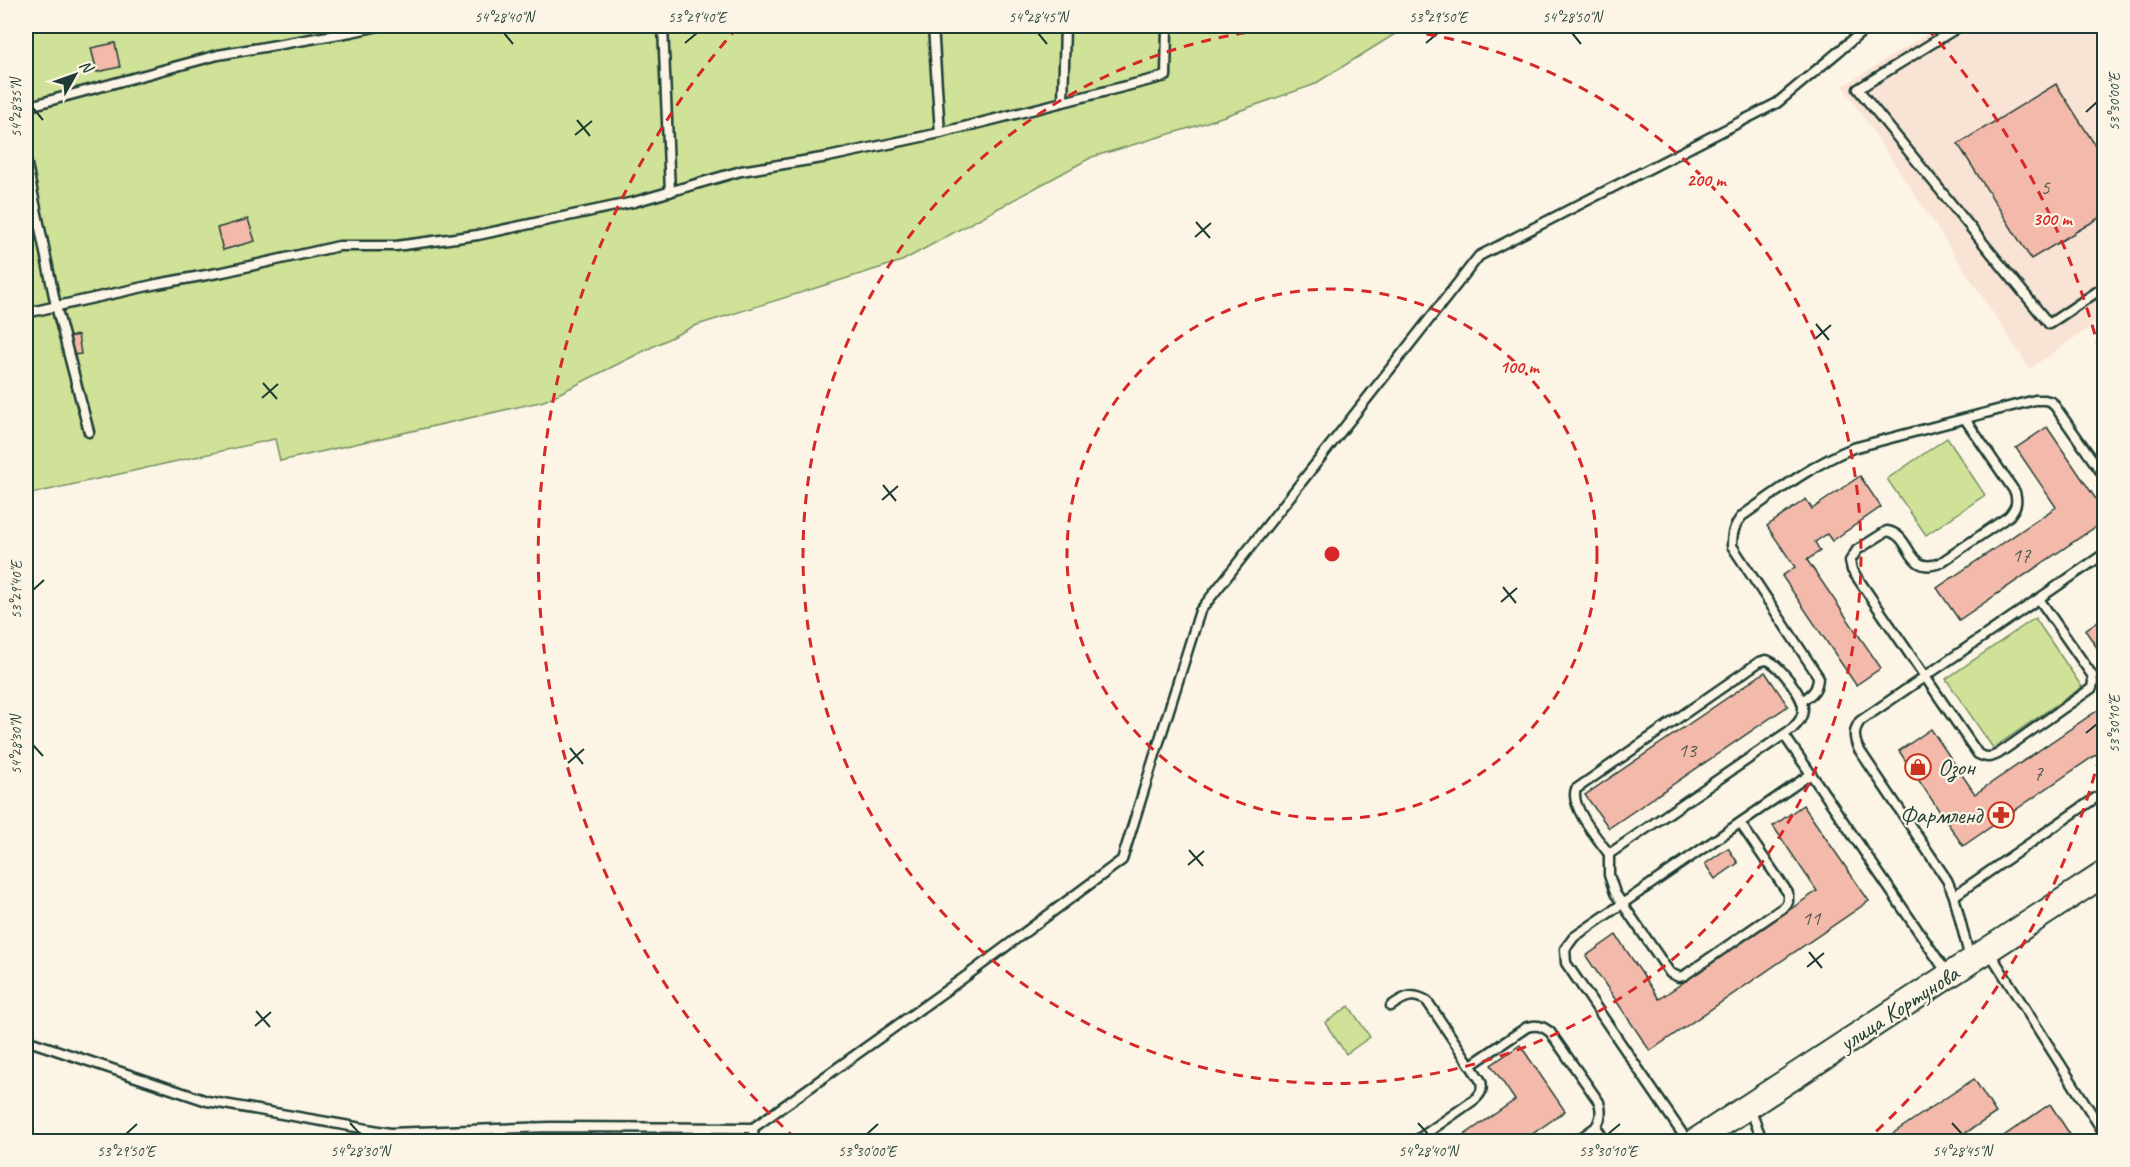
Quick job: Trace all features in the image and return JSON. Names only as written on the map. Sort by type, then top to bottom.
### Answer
[{"type":"main road","name":"улица Кортунова","points":[[1694,1142],[2104,874]]},
{"type":"lane","points":[[26,107],[218,56],[379,26]]},
{"type":"lane","points":[[663,26],[670,192]]},
{"type":"lane","points":[[933,26],[940,133]]},
{"type":"lane","points":[[1063,102],[1065,26]]},
{"type":"lane","points":[[26,313],[339,246],[396,246],[478,235],[634,202],[741,171],[828,157],[940,133],[1166,76],[1167,26]]},
{"type":"lane","points":[[26,1040],[207,1101],[390,1133],[549,1127],[753,1128],[969,974],[1122,860],[1200,611],[1479,255],[1777,103],[1869,26]]},
{"type":"lane","points":[[1960,26],[1858,89],[2049,324],[2104,287]]},
{"type":"lane","points":[[26,160],[56,306],[89,432]]},
{"type":"lane","points":[[1802,701],[1817,687],[1818,676],[1732,546],[1735,524],[1742,516],[1814,467],[1839,454],[2035,400],[2052,402],[2104,476]]},
{"type":"lane","points":[[1965,419],[2015,492],[2018,500],[2009,516],[1931,567],[1915,560],[1899,537],[1887,531],[1857,550],[1850,561],[1852,570],[1978,753],[1984,757],[1998,754],[2092,688],[2092,675],[2039,599]]},
{"type":"lane","points":[[2104,554],[1860,721],[1854,732],[1858,748],[1944,874],[1979,956],[2104,1134]]},
{"type":"lane","points":[[1610,854],[1799,723],[1802,716],[1802,701],[1772,661],[1759,662],[1581,784],[1574,795],[1575,805],[1610,854],[1608,867],[1611,883],[1622,904],[1670,974],[1674,976],[1685,975],[1784,907],[1789,897],[1740,823]]},
{"type":"lane","points":[[1784,735],[1949,975]]},
{"type":"lane","points":[[1688,1142],[1566,963],[1566,949],[1574,937],[1812,774]]},
{"type":"lane","points":[[1954,896],[2104,792]]},
{"type":"lane","points":[[1391,1006],[1413,995],[1427,1001],[1471,1065],[1483,1087],[1481,1094],[1414,1142]]},
{"type":"lane","points":[[1471,1065],[1527,1027],[1542,1026],[1550,1032],[1599,1102],[1602,1111],[1601,1119],[1596,1127],[1575,1142]]},
{"type":"lane","points":[[1748,1106],[1763,1142]]},
{"type":"lane","points":[[1596,1127],[1606,1142]]},
{"type":"lane","points":[[753,1128],[754,1142]]},
{"type":"shaded area","points":[[1940,26],[2104,26],[2104,317],[2030,369],[1843,86]]},
{"type":"green space","points":[[26,26],[1408,26],[1313,85],[1193,127],[1092,157],[902,261],[694,326],[544,401],[280,461],[275,439],[26,495]]},
{"type":"green space","points":[[1947,438],[1985,495],[1926,535],[1887,479]]},
{"type":"green space","points":[[2035,618],[2082,687],[1993,748],[1946,679]]},
{"type":"green space","points":[[1349,1006],[1370,1037],[1346,1054],[1325,1023]]},
{"type":"building","points":[[115,43],[120,67],[97,72],[91,48]]},
{"type":"building","points":[[2056,84],[2104,159],[2104,215],[2031,259],[1958,144]]},
{"type":"building","points":[[248,219],[255,241],[223,250],[217,228]]},
{"type":"building","points":[[78,335],[81,354],[72,355],[69,337]]},
{"type":"building","points":[[2047,427],[2104,511],[2104,521],[1959,620],[1937,588],[2056,507],[2016,448]]},
{"type":"building","points":[[1860,476],[1881,507],[1832,541],[1827,534],[1815,542],[1820,551],[1807,560],[1881,668],[1856,685],[1782,576],[1795,567],[1767,526],[1806,499],[1812,509]]},
{"type":"building","points":[[2104,617],[2104,658],[2085,630]]},
{"type":"building","points":[[1765,672],[1788,706],[1609,828],[1585,795]]},
{"type":"building","points":[[2104,706],[2104,749],[1963,846],[1899,751],[1931,729],[1975,794]]},
{"type":"building","points":[[1803,805],[1869,901],[1650,1051],[1586,956],[1616,935],[1659,999],[1817,891],[1773,826]]},
{"type":"building","points":[[1728,848],[1738,863],[1715,879],[1705,864]]},
{"type":"building","points":[[1520,1045],[1565,1111],[1521,1142],[1454,1142],[1515,1100],[1491,1065]]},
{"type":"building","points":[[1974,1079],[1996,1113],[1952,1142],[1880,1142]]},
{"type":"building","points":[[2050,1104],[2075,1142],[1995,1142]]},
{"type":"place","name":"Озон","points":[[1918,767]]},
{"type":"place","name":"Фармленд","points":[[2001,815]]}]
